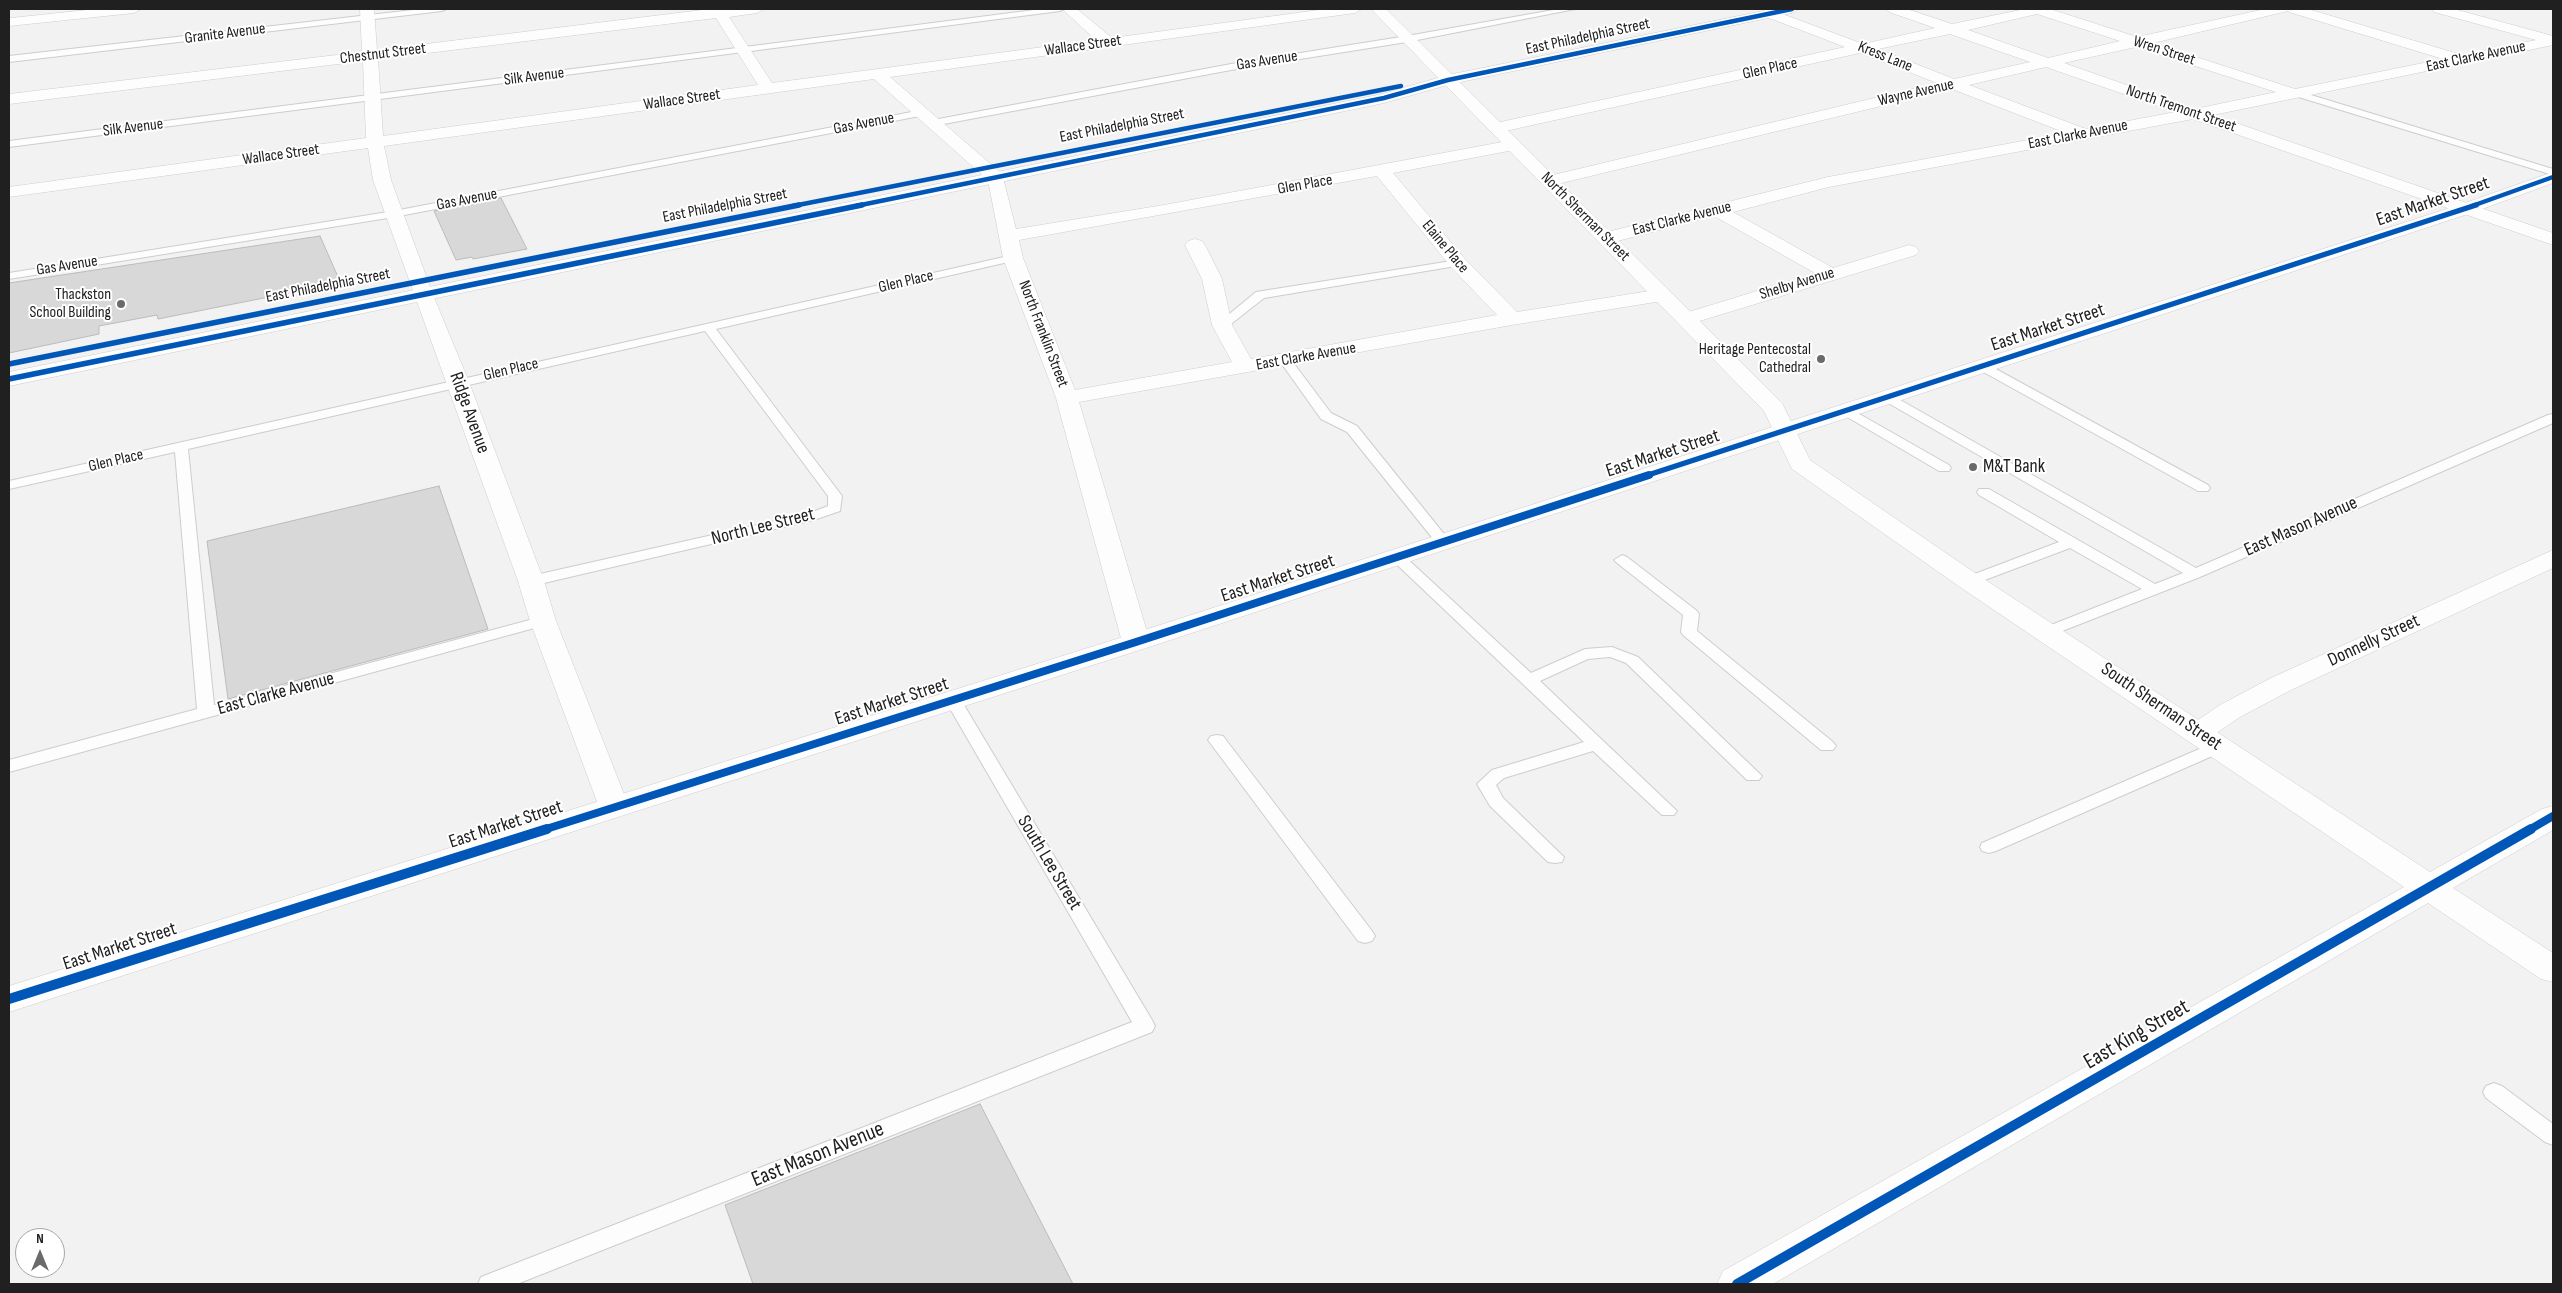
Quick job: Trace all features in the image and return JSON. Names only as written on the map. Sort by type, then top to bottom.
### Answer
[{"type":"street","points":[[11,20],[134,9]]},
{"type":"street","name":"Chestnut Street","points":[[9,98],[718,11],[757,9]]},
{"type":"street","points":[[1069,9],[1108,42]]},
{"type":"street","name":"Wallace Street","points":[[9,192],[1355,9]]},
{"type":"street","name":"North Sherman Street","points":[[1378,9],[1774,408],[1785,431]]},
{"type":"street","name":"East Philadelphia Street","points":[[9,364],[420,288],[991,173],[1384,98],[1448,80],[1792,9]]},
{"type":"street","name":"North Tremont Street","points":[[1894,9],[2553,239]]},
{"type":"street","name":"Glen Place","points":[[1496,128],[1865,49],[2039,9]]},
{"type":"street","name":"Wren Street","points":[[2039,9],[2137,43],[2295,93]]},
{"type":"street","name":"Wayne Avenue","points":[[1549,181],[1951,84],[2283,9]]},
{"type":"street","points":[[2294,9],[2464,60]]},
{"type":"street","points":[[2439,9],[2553,41]]},
{"type":"street","points":[[718,11],[768,89]]},
{"type":"street","name":"Ridge Avenue","points":[[367,13],[375,142],[382,180],[420,288],[458,382],[531,581],[543,621],[614,807]]},
{"type":"street","name":"Kress Lane","points":[[1770,13],[2084,134]]},
{"type":"street","name":"East Clarke Avenue","points":[[1606,238],[1828,182],[2193,114],[2553,41]]},
{"type":"street","points":[[877,74],[991,173]]},
{"type":"street","name":"Glen Place","points":[[1007,236],[1513,145]]},
{"type":"street","name":"Elaine Place","points":[[1382,170],[1458,263],[1512,319]]},
{"type":"street","name":"North Franklin Street","points":[[991,173],[1013,258],[1068,398],[1136,642]]},
{"type":"street","name":"East Market Street","points":[[9,999],[1136,642],[2468,208],[2553,177]]},
{"type":"street","points":[[1718,211],[1830,274]]},
{"type":"street","points":[[1195,245],[1212,279],[1222,325],[1245,368]]},
{"type":"street","name":"Shelby Avenue","points":[[1686,319],[1909,251]]},
{"type":"street","name":"East Philadelphia Street","points":[[9,379],[420,288]]},
{"type":"street","name":"East Clarke Avenue","points":[[1068,398],[1512,319],[1662,296]]},
{"type":"street","name":"South Sherman Street","points":[[1785,431],[1800,464],[1969,581],[2209,739],[2553,970]]},
{"type":"street","name":"Donnelly Street","points":[[2209,739],[2230,711],[2281,684],[2553,558]]},
{"type":"street","name":"East King Street","points":[[1737,1284],[2553,816]]},
{"type":"lane","name":"Granite Avenue","points":[[9,58],[367,13],[442,9]]},
{"type":"lane","name":"Silk Avenue","points":[[9,144],[1060,9]]},
{"type":"lane","name":"Gas Avenue","points":[[9,276],[394,214],[928,118],[1407,39],[1572,9]]},
{"type":"lane","points":[[2295,93],[2553,172]]},
{"type":"lane","name":"Glen Place","points":[[9,485],[1013,258]]},
{"type":"lane","points":[[1222,325],[1260,294],[1458,263]]},
{"type":"lane","name":"North Lee Street","points":[[531,581],[814,516],[834,508],[835,496],[707,326]]},
{"type":"lane","points":[[1285,360],[1326,416],[1352,429],[1443,542]]},
{"type":"lane","points":[[1983,366],[2203,488]]},
{"type":"lane","points":[[1888,397],[2195,574]]},
{"type":"lane","points":[[1847,411],[1927,459],[1931,468],[1941,470]]},
{"type":"lane","name":"East Mason Avenue","points":[[2047,632],[2152,589],[2195,574],[2553,418]]},
{"type":"lane","points":[[181,447],[206,713]]},
{"type":"lane","points":[[1979,493],[2072,542],[2152,589]]},
{"type":"lane","points":[[1969,581],[2072,542]]},
{"type":"lane","points":[[1398,557],[1668,811]]},
{"type":"lane","points":[[1622,560],[1691,614],[1689,632],[1827,746]]},
{"type":"lane","name":"East Clarke Avenue","points":[[9,766],[543,621]]},
{"type":"lane","points":[[1529,680],[1585,654],[1612,652],[1632,660],[1753,776]]},
{"type":"lane","name":"South Lee Street","points":[[953,700],[1145,1026]]},
{"type":"lane","points":[[1989,847],[2209,739]]},
{"type":"lane","points":[[1217,740],[1365,936]]},
{"type":"lane","points":[[1555,857],[1496,802],[1486,784],[1498,774],[1596,744]]},
{"type":"lane","name":"East Mason Avenue","points":[[490,1284],[1145,1026]]},
{"type":"lane","points":[[2494,1092],[2553,1136]]},
{"type":"building","points":[[501,198],[527,249],[473,259],[472,257],[456,260],[434,211]]},
{"type":"building","name":"Thackston School Building","points":[[320,236],[339,279],[288,289],[289,293],[158,319],[157,315],[99,326],[99,334],[9,353],[9,283]]},
{"type":"building","points":[[439,486],[488,629],[228,699],[207,541]]},
{"type":"building","points":[[980,1104],[1073,1284],[753,1284],[725,1205]]},
{"type":"cycle path","points":[[9,379],[1384,98],[1448,80],[1792,9]]},
{"type":"cycle path","points":[[9,364],[1372,90],[1401,86]]},
{"type":"cycle path","points":[[9,999],[1136,642],[2468,208],[2553,177]]},
{"type":"cycle path","points":[[1737,1284],[2553,816]]},
{"type":"place","name":"Thackston School Building","points":[[121,304]]},
{"type":"place","name":"Heritage Pentecostal Cathedral","points":[[1821,359]]},
{"type":"place","name":"M&T Bank","points":[[1973,467]]}]
